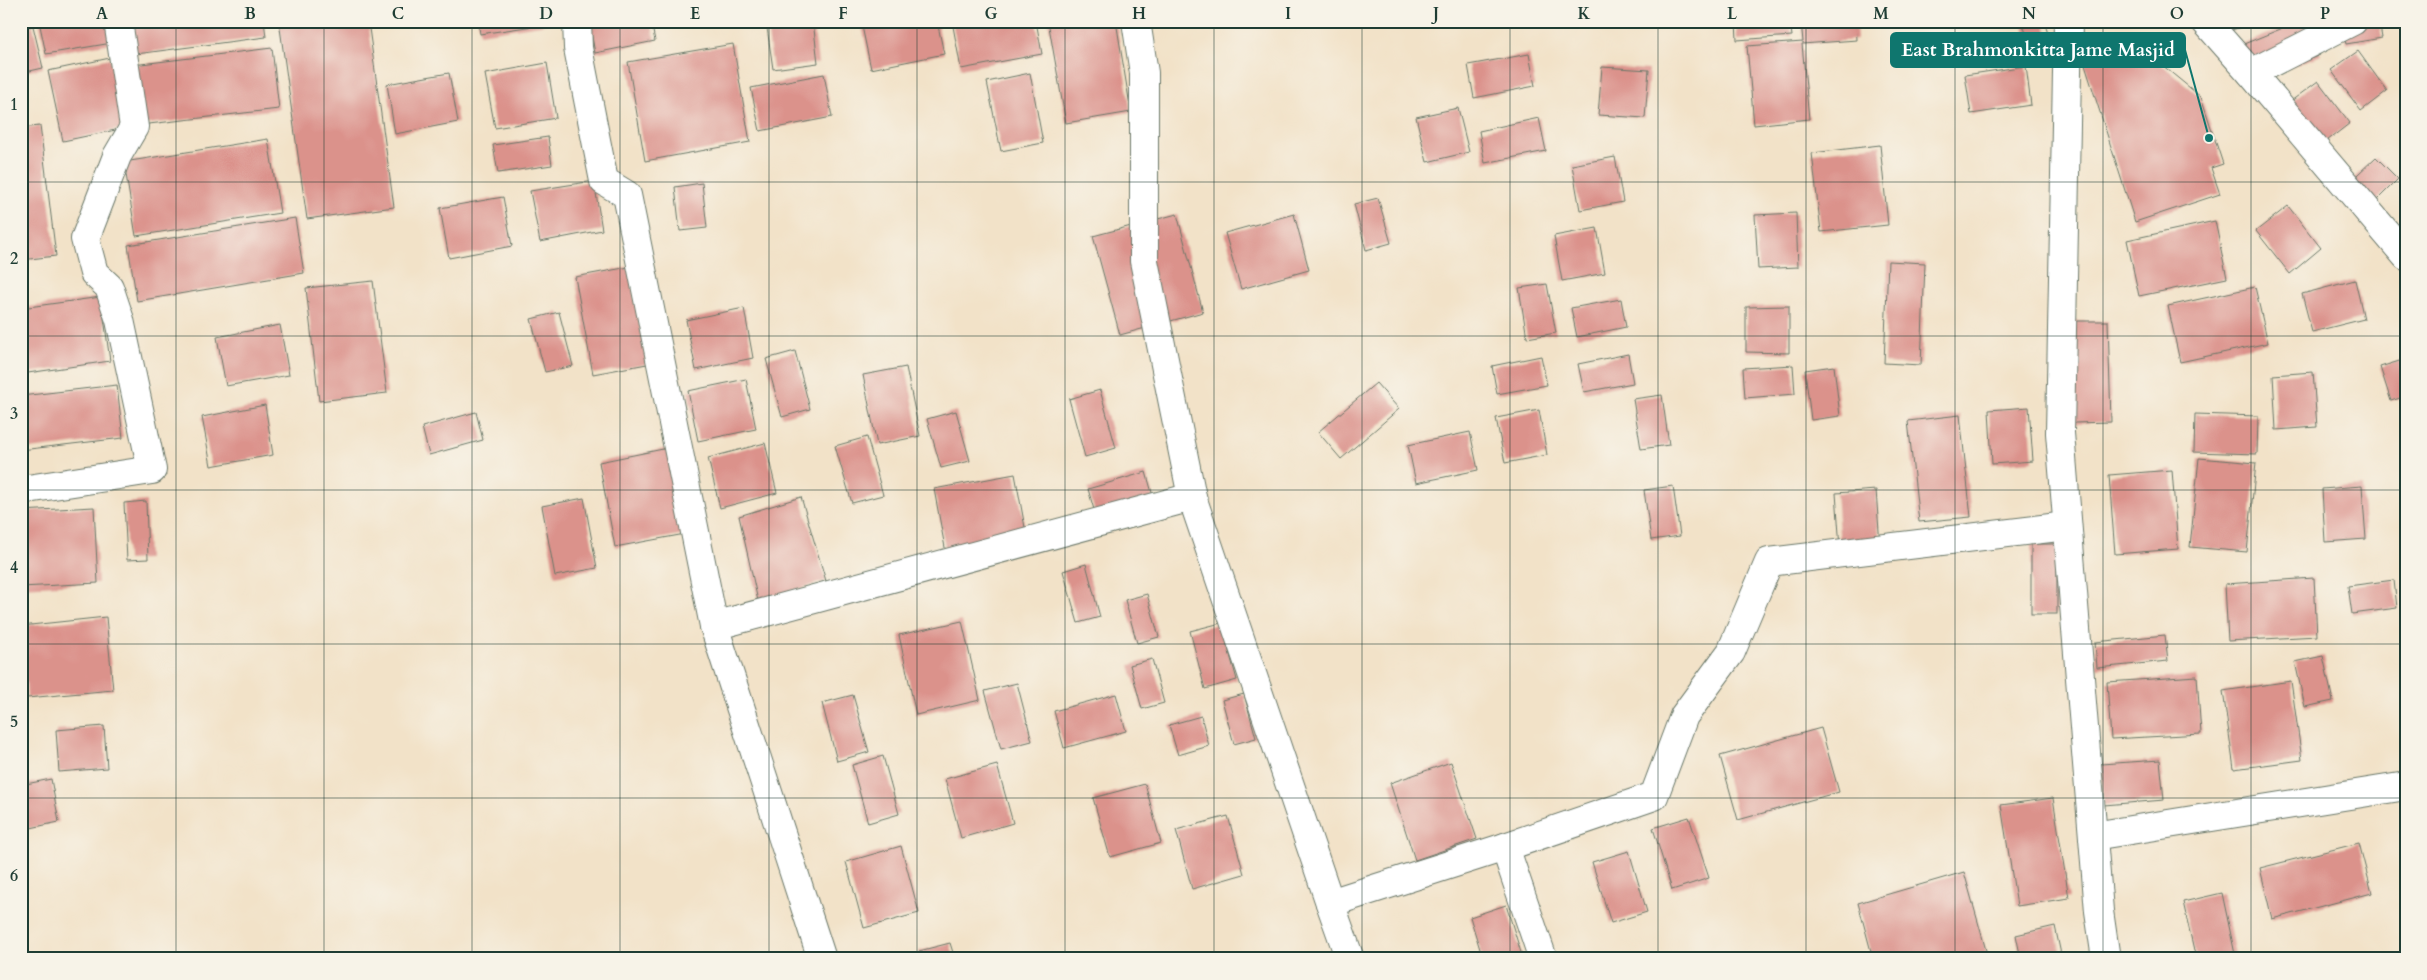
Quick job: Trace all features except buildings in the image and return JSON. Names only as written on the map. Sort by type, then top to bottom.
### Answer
[{"type":"street","points":[[21,490],[152,470],[120,320],[109,287],[94,273],[85,238],[116,156],[134,127],[118,21]]},
{"type":"street","points":[[577,21],[578,48],[604,181],[627,195],[714,626],[822,959]]},
{"type":"street","points":[[1136,21],[1144,73],[1144,261],[1192,496],[1350,959]]},
{"type":"street","points":[[2068,21],[2060,433],[2093,836],[2106,959]]},
{"type":"street","points":[[2205,21],[2252,73],[2406,256]]},
{"type":"street","points":[[2252,73],[2353,21]]},
{"type":"street","points":[[714,626],[1192,496]]},
{"type":"street","points":[[1330,902],[1505,847],[1654,796],[1684,716],[1731,652],[1769,562],[2068,526]]},
{"type":"street","points":[[2093,836],[2406,786]]},
{"type":"street","points":[[1505,847],[1543,959]]},
{"type":"place","name":"East Brahmonkitta Jame Masjid","points":[[2209,138]]}]
